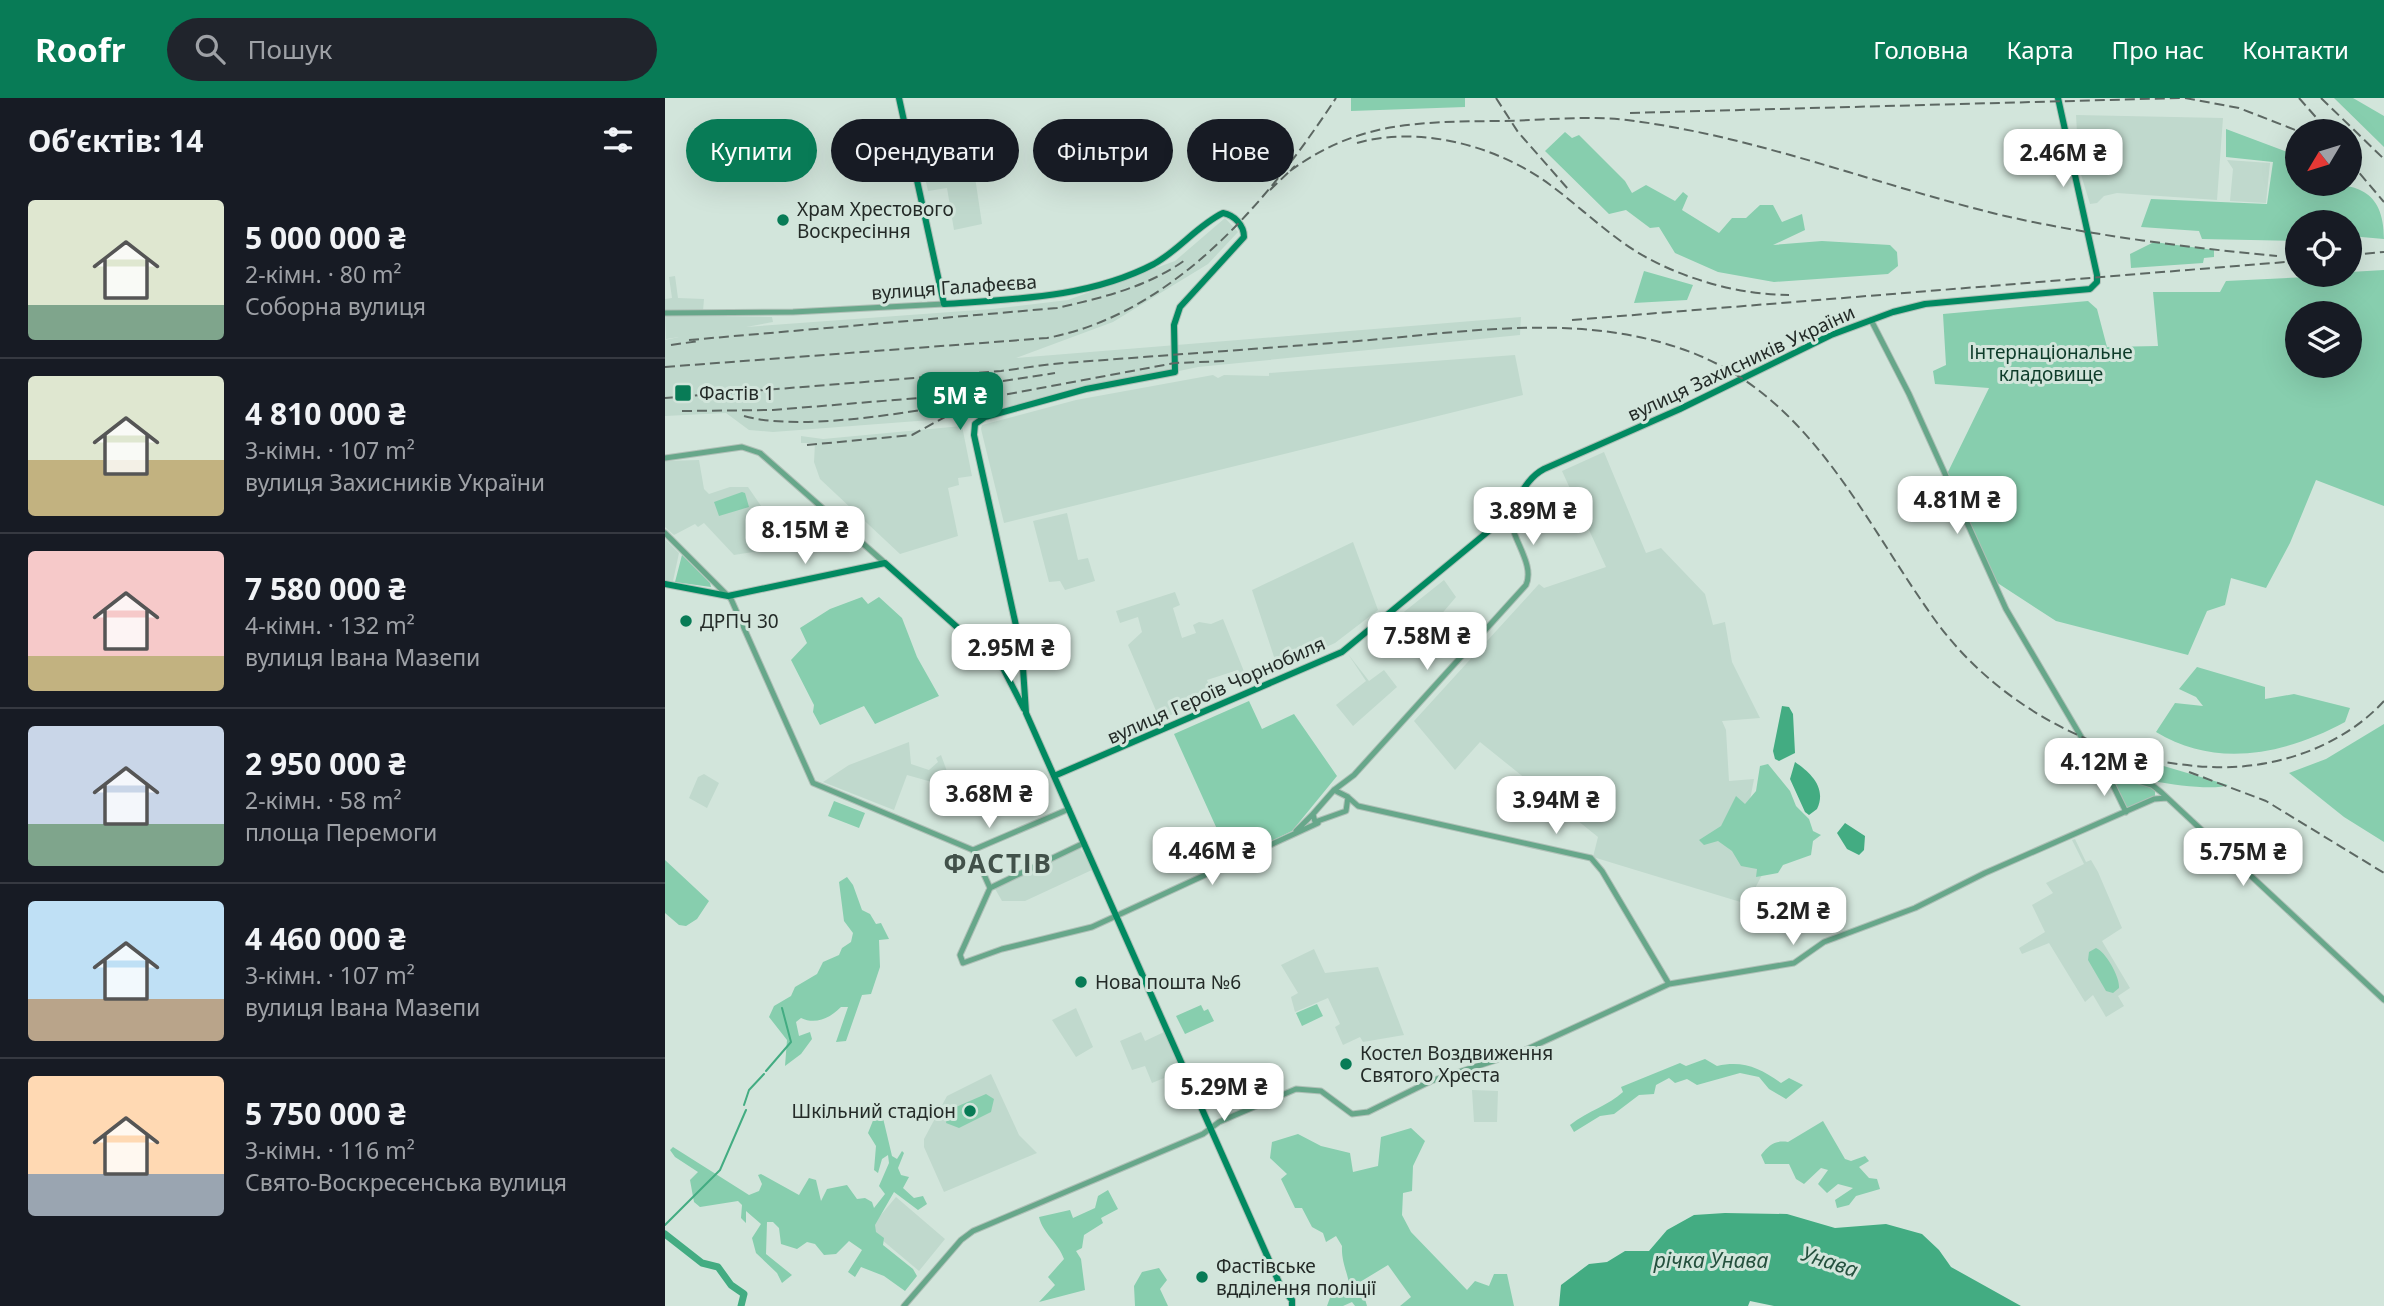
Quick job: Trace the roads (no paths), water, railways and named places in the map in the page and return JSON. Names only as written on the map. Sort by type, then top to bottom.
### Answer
[{"type":"main road","points":[[899,98],[944,304]]},
{"type":"main road","points":[[1871,320],[1925,304],[2086,290],[2097,282],[2058,98]]},
{"type":"main road","name":"вулиця Галафеєва","points":[[944,304],[1036,298],[1075,292],[1152,265],[1223,213],[1238,222],[1244,237],[1180,307],[1174,326],[1175,372],[1086,389],[985,417],[974,427],[1022,653],[1025,713]]},
{"type":"main road","name":"вулиця Захисників України","points":[[1544,469],[1680,409],[1831,335],[1871,320]]},
{"type":"main road","name":"вулиця Героїв Чорнобиля","points":[[1054,776],[1342,652],[1510,511],[1527,482],[1544,469]]},
{"type":"main road","points":[[665,584],[729,596],[885,563],[1003,667],[1117,916],[1281,1287],[1291,1304]]},
{"type":"street","name":"вулиця Галафеєва","points":[[665,313],[793,312],[944,304]]},
{"type":"street","name":"вулиця Захисників України","points":[[1871,320],[1909,394],[2006,609],[2105,771],[2126,812]]},
{"type":"street","points":[[665,458],[742,447],[760,453],[885,563]]},
{"type":"street","points":[[1294,834],[1528,580],[1527,569],[1510,522],[1510,511]]},
{"type":"street","points":[[665,533],[729,596],[815,786],[973,850],[990,888]]},
{"type":"street","points":[[2105,771],[2152,785],[2384,1000]]},
{"type":"street","points":[[1345,781],[1346,811]]},
{"type":"street","points":[[1334,790],[1358,806],[1591,858],[1602,871],[1669,984]]},
{"type":"street","points":[[904,1306],[961,1240],[973,1231],[1212,1129],[1219,1122],[1290,1090],[1321,1091],[1347,1112],[1356,1114],[1377,1108],[1444,1076],[1521,1052],[1669,984],[1794,963],[1824,942],[1915,908],[2126,812],[2167,798]]},
{"type":"street","points":[[1084,843],[990,888],[960,955],[961,961],[968,963],[1002,949],[1093,927],[1358,806]]},
{"type":"street","points":[[973,850],[1069,809]]},
{"type":"street","points":[[1313,814],[1313,820],[1318,823]]},
{"type":"water","points":[[1782,706],[1789,707],[1793,714],[1795,753],[1779,761],[1775,759],[1773,751]]},
{"type":"water","points":[[1795,762],[1812,776],[1819,788],[1820,801],[1817,809],[1809,815],[1805,812],[1790,779]]},
{"type":"water","points":[[1845,823],[1865,836],[1864,850],[1859,855],[1847,849],[1837,833]]},
{"type":"water","name":"річка Унава","points":[[1787,1214],[1835,1228],[1886,1224],[1922,1234],[1939,1250],[1951,1267],[2021,1306],[1774,1306],[1750,1301],[1748,1306],[1559,1306],[1561,1285],[1589,1264],[1607,1262],[1625,1251],[1649,1251],[1667,1230],[1694,1215]]},
{"type":"waterway","points":[[766,1071],[791,1042],[782,1008]]},
{"type":"waterway","points":[[744,1105],[749,1090],[764,1074]]},
{"type":"waterway","points":[[665,1225],[720,1170],[746,1110]]},
{"type":"waterway","name":"Унава","points":[[665,1234],[702,1263],[718,1267],[731,1285],[744,1294],[741,1306]]},
{"type":"railway","points":[[665,367],[1047,338],[1093,325],[1136,305],[1177,278],[1214,247],[1249,212],[1280,175],[1336,98]]},
{"type":"railway","points":[[1496,98],[1518,132],[1568,189]]},
{"type":"railway","points":[[1630,113],[2181,98]]},
{"type":"railway","points":[[2185,98],[2239,108],[2285,126]]},
{"type":"railway","points":[[2299,98],[2317,119]]},
{"type":"railway","points":[[2321,98],[2384,159]]},
{"type":"railway","points":[[1294,168],[1339,143],[1363,134],[1413,124],[1577,118],[1627,120],[1675,127],[1770,149],[1958,204],[2037,223],[2140,240],[2277,256]]},
{"type":"railway","points":[[1357,143],[1406,136],[1457,142],[1482,150],[1506,159],[1549,184],[1625,244],[1672,270],[1730,288],[1789,295]]},
{"type":"railway","points":[[1270,190],[1295,166]]},
{"type":"railway","points":[[2363,177],[2384,202]]},
{"type":"railway","points":[[2362,254],[2384,252]]},
{"type":"railway","points":[[689,340],[1057,308],[1107,296],[1140,284],[1185,260]]},
{"type":"railway","points":[[1572,320],[2285,262]]},
{"type":"railway","points":[[665,398],[1481,330],[1563,328],[1645,338],[1685,350],[1729,370],[1767,397],[1800,429],[1830,464],[1935,620],[1961,651],[1989,679],[2056,724],[2131,754],[2170,763],[2234,767],[2258,765],[2305,753],[2348,732],[2384,701]]},
{"type":"railway","points":[[671,345],[699,341]]},
{"type":"railway","points":[[807,445],[912,435],[976,400],[1175,363],[1227,361]]},
{"type":"railway","points":[[1003,381],[1055,373]]},
{"type":"railway","points":[[682,411],[773,410],[979,393]]},
{"type":"railway","points":[[744,416],[792,422],[821,421],[880,416],[959,403]]},
{"type":"railway","points":[[2189,772],[2266,801],[2384,873]]},
{"type":"place","name":"Храм Хрестового Воскресіння","points":[[783,220]]},
{"type":"place","name":"Фастів 1","points":[[683,393]]},
{"type":"place","name":"ДРПЧ 30","points":[[686,621]]},
{"type":"place","name":"Нова пошта №6","points":[[1081,982]]},
{"type":"place","name":"Костел Воздвиження Святого Хреста","points":[[1346,1064]]},
{"type":"place","name":"Шкільний стадіон","points":[[970,1111]]},
{"type":"place","name":"Фастівське вдділення поліції","points":[[1202,1277]]},
{"type":"district","name":"ФАСТІВ","points":[[998,863]]},
{"type":"park label","name":"Інтернаціональне кладовище","points":[[2051,363]]}]
